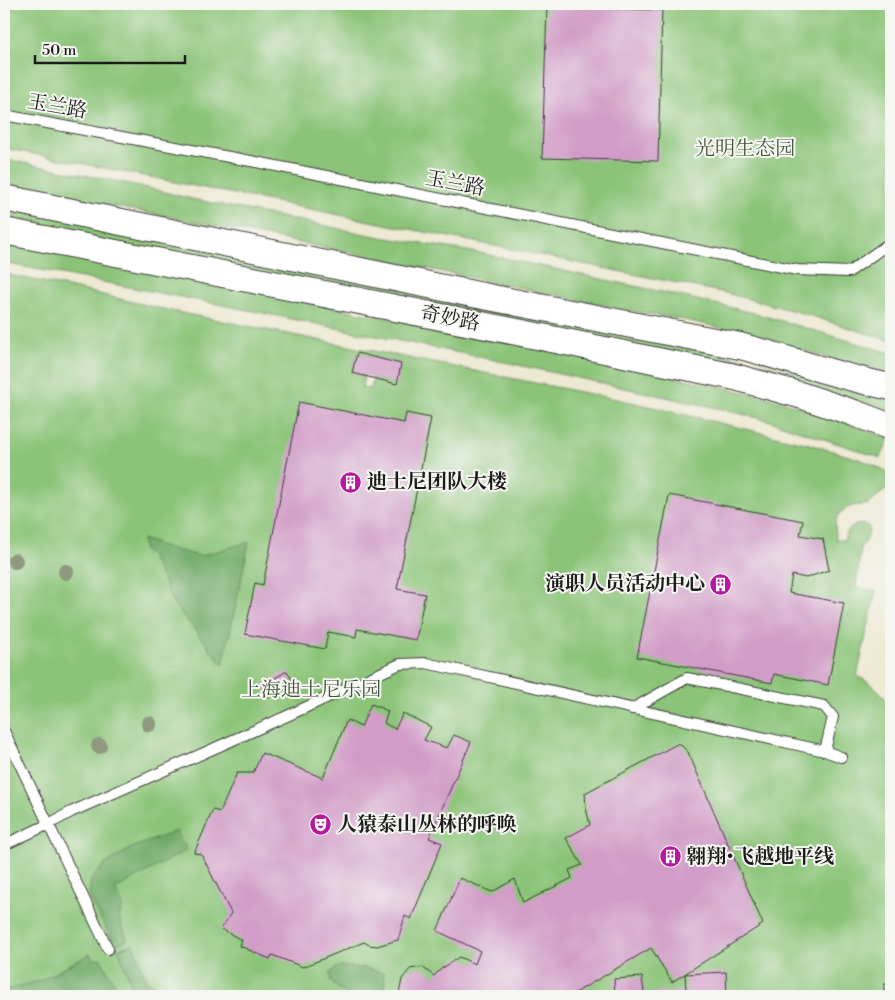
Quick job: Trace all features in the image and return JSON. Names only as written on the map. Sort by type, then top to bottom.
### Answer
[{"type":"street","name":"奇妙路","points":[[4,198],[493,298],[740,346],[891,387]]},
{"type":"street","name":"奇妙路","points":[[4,231],[726,375],[804,396],[891,427]]},
{"type":"lane","name":"玉兰路","points":[[4,115],[256,162],[797,270],[849,272],[891,242]]},
{"type":"lane","points":[[4,845],[71,812],[400,664],[426,663],[825,751],[841,757]]},
{"type":"lane","points":[[632,709],[687,678],[824,706],[833,717],[825,751]]},
{"type":"lane","points":[[4,731],[108,949]]},
{"type":"green space","name":"光明生态园","points":[[4,4],[891,4],[891,341],[802,313],[726,293],[4,148]]},
{"type":"green space","points":[[4,159],[380,237],[480,253],[754,313],[891,353],[891,379],[763,337],[4,183]]},
{"type":"green space","points":[[4,207],[668,341],[854,386],[891,400],[891,412],[855,401],[4,221]]},
{"type":"green space","points":[[4,240],[779,400],[889,438],[881,458],[767,420],[726,410],[509,363],[4,263]]},
{"type":"green space","name":"上海迪士尼乐园","points":[[4,274],[172,311],[631,402],[809,444],[862,460],[891,473],[891,487],[880,494],[869,505],[846,508],[839,514],[835,525],[836,539],[844,540],[847,532],[853,526],[861,524],[869,527],[867,538],[861,546],[856,587],[876,591],[857,676],[881,693],[888,705],[888,721],[891,722],[891,996],[4,996]],"holes":[[[357,353],[401,364],[397,384],[373,378],[371,389],[362,388],[364,376],[352,372]]]},
{"type":"green space","points":[[142,539],[200,556],[249,542],[223,665],[173,603],[151,557],[144,550]]},
{"type":"green space","points":[[177,831],[187,850],[115,889],[123,906],[119,917],[127,940],[115,945],[89,896],[91,880],[104,865],[131,848]]},
{"type":"green space","points":[[133,944],[147,982],[178,996],[144,996],[134,992],[118,949]]},
{"type":"green space","points":[[90,954],[93,960],[100,958],[124,996],[4,996],[4,990],[39,981]]},
{"type":"green space","points":[[339,966],[364,968],[384,973],[385,991],[378,996],[349,996],[331,982],[330,973]]},
{"type":"building","points":[[547,7],[662,10],[658,161],[542,158]]},
{"type":"building","points":[[357,353],[401,364],[397,384],[352,373]]},
{"type":"building","name":"迪士尼团队大楼","points":[[299,402],[404,423],[406,413],[431,418],[397,589],[425,594],[416,640],[357,629],[356,637],[328,632],[325,649],[245,634],[255,583],[263,585]]},
{"type":"building","name":"演职人员活动中心","points":[[669,495],[803,521],[800,535],[823,539],[829,570],[806,578],[792,575],[789,593],[844,603],[828,685],[774,674],[772,683],[637,657]]},
{"type":"building","points":[[287,671],[294,684],[269,698],[263,685]]},
{"type":"building","name":"人猿泰山丛林的呼唤","points":[[371,704],[388,711],[384,723],[395,729],[403,713],[431,727],[424,740],[447,748],[454,735],[471,742],[429,838],[442,843],[411,919],[405,916],[398,940],[377,946],[364,942],[303,967],[272,955],[270,959],[240,946],[242,940],[221,929],[231,913],[201,854],[194,853],[213,810],[220,812],[237,773],[253,773],[262,753],[323,778],[347,720],[361,727]]},
{"type":"building","points":[[679,743],[688,752],[763,924],[672,982],[651,948],[570,996],[402,996],[399,994],[402,979],[410,969],[422,967],[434,976],[459,957],[475,964],[480,951],[437,931],[460,878],[492,892],[515,879],[523,903],[572,878],[569,870],[582,865],[566,838],[590,825],[585,793]]},
{"type":"building","points":[[889,898],[891,898],[891,971],[888,971]]},
{"type":"building","points":[[726,972],[727,996],[615,996],[614,979],[642,977],[644,993],[686,991],[685,974]]},
{"type":"building","points":[[884,984],[891,985],[891,996],[884,996]]},
{"type":"place","name":"迪士尼团队大楼","points":[[351,482]]},
{"type":"place","name":"演职人员活动中心","points":[[721,584]]},
{"type":"place","name":"人猿泰山丛林的呼唤","points":[[321,825]]},
{"type":"place","name":"翱翔•飞越地平线","points":[[670,857]]}]
